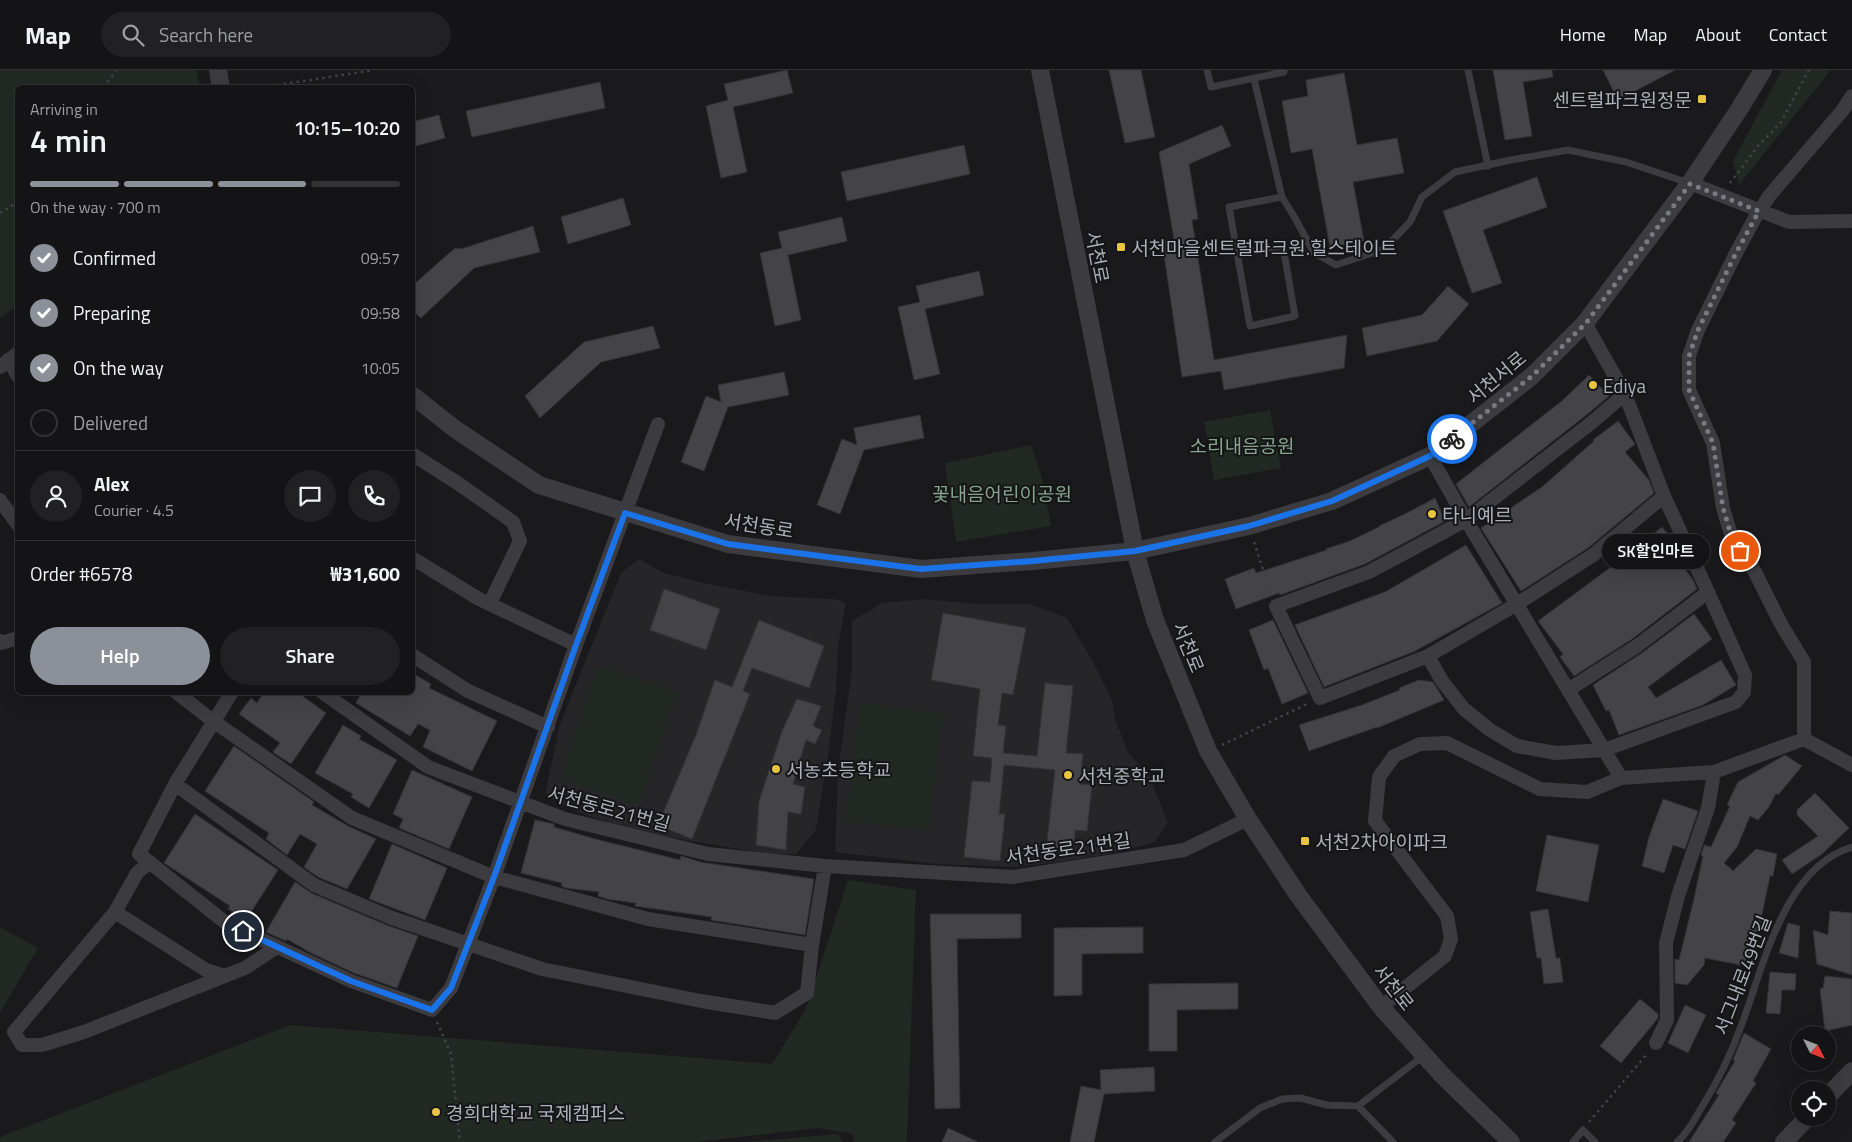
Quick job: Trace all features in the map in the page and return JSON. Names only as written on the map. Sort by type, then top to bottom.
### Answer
[{"type":"street","points":[[218,70],[220,85]]},
{"type":"street","name":"서천로","points":[[1040,70],[1135,551],[1155,620],[1208,751],[1248,819],[1298,895],[1381,1007],[1442,1075],[1510,1142]]},
{"type":"street","name":"서천서로","points":[[1135,551],[1249,526],[1332,501],[1430,456],[1532,376],[1586,323],[1690,184],[1763,70]]},
{"type":"street","points":[[1804,739],[1804,662],[1755,572],[1732,538],[1723,508],[1713,443],[1689,390],[1689,356],[1698,330],[1759,211],[1770,195],[1842,111],[1852,96]]},
{"type":"street","points":[[1690,184],[1789,222],[1852,221]]},
{"type":"street","points":[[1428,656],[1442,681],[1464,709],[1490,730],[1517,746],[1556,753],[1604,750],[1736,702],[1744,692],[1745,675],[1664,496],[1625,394],[1586,323]]},
{"type":"street","points":[[1625,394],[1591,423],[1466,520],[1369,572],[1276,606],[1320,698],[1428,656],[1517,604],[1592,555],[1664,496]]},
{"type":"street","name":"서천동로","points":[[415,397],[455,429],[539,485],[728,544],[921,569],[1135,551]]},
{"type":"street","points":[[230,695],[175,784],[139,854],[226,923],[351,981],[432,1010],[451,988],[468,945],[658,424]]},
{"type":"street","points":[[415,456],[513,522],[520,541],[490,604]]},
{"type":"street","points":[[1430,456],[1466,520],[1621,778]]},
{"type":"street","points":[[0,500],[15,522]]},
{"type":"street","points":[[415,560],[490,604],[576,645]]},
{"type":"street","points":[[1568,690],[1637,646],[1708,592]]},
{"type":"street","points":[[0,642],[15,639]]},
{"type":"street","points":[[415,657],[468,691],[548,727]]},
{"type":"street","points":[[180,695],[213,721],[352,818],[494,877],[648,919],[812,945]]},
{"type":"street","name":"서천동로21번길","points":[[326,695],[428,766],[565,819],[708,854],[825,866],[1013,878],[1184,850],[1248,819]]},
{"type":"street","points":[[1381,1007],[1445,956],[1451,939],[1446,916],[1375,821],[1379,777],[1394,756],[1420,744],[1447,743],[1540,789],[1586,792],[1621,778],[1714,772],[1804,739],[1852,765]]},
{"type":"street","points":[[1656,1043],[1667,1020],[1666,943],[1678,896],[1708,808],[1714,772]]},
{"type":"street","points":[[175,784],[314,885],[392,918],[542,969],[701,1001],[776,1013],[807,993],[812,945],[825,866]]},
{"type":"street","points":[[150,862],[137,873],[115,912],[14,1032],[22,1045],[42,1045],[84,1032],[245,968],[277,947]]},
{"type":"street","points":[[115,912],[206,970],[225,976]]},
{"type":"street","points":[[1836,1088],[1852,1071]]},
{"type":"street","points":[[1784,1142],[1799,1126]]},
{"type":"lane","points":[[1207,70],[1211,87],[1254,79],[1284,72],[1284,70]]},
{"type":"lane","points":[[1468,70],[1488,166]]},
{"type":"lane","points":[[1254,79],[1282,197],[1314,253],[1336,265],[1384,249],[1410,222],[1422,197],[1455,172],[1568,150],[1626,162],[1690,184]]},
{"type":"lane","points":[[1237,254],[1283,246],[1295,316],[1250,326],[1237,254],[1229,207],[1282,197]]},
{"type":"lane","name":"서그내로49번길","points":[[1677,1142],[1686,1134],[1715,1086],[1740,1031],[1782,915],[1803,880],[1824,861],[1852,847]]},
{"type":"lane","points":[[1215,1142],[1260,1108],[1282,1099],[1300,1098],[1327,1105],[1358,1106],[1424,1055]]},
{"type":"lane","points":[[1358,1106],[1393,1142]]},
{"type":"lane","points":[[1572,1142],[1583,1130],[1595,1142]]},
{"type":"path","points":[[110,85],[108,82],[116,70]]},
{"type":"path","points":[[276,85],[374,70]]},
{"type":"path","points":[[1720,196],[1758,146],[1781,122],[1809,70]]},
{"type":"path","points":[[0,213],[15,204]]},
{"type":"path","points":[[1249,526],[1276,606]]},
{"type":"path","points":[[1208,751],[1320,698]]},
{"type":"path","points":[[432,1010],[451,1054],[460,1142]]},
{"type":"path","points":[[1583,1130],[1656,1043]]},
{"type":"shaded area","points":[[639,559],[664,573],[704,583],[771,596],[834,599],[846,603],[838,647],[836,691],[816,830],[796,854],[769,854],[638,832],[577,812],[545,795],[560,724],[621,573]]},
{"type":"shaded area","points":[[923,599],[979,604],[1029,604],[1067,618],[1092,660],[1112,700],[1115,719],[1128,752],[1150,778],[1168,823],[1155,842],[1119,852],[1060,862],[1011,867],[937,864],[835,852],[838,771],[852,669],[852,621],[882,603]]},
{"type":"green space","points":[[0,70],[197,70],[200,85],[15,85],[15,307],[0,318]]},
{"type":"green space","points":[[1782,70],[1831,70],[1739,185],[1733,161]]},
{"type":"green space","name":"소리내음공원","points":[[1270,410],[1281,468],[1214,480],[1204,422]]},
{"type":"green space","name":"꽃내음어린이공원","points":[[1031,445],[1042,478],[1051,526],[956,542],[945,463]]},
{"type":"green space","points":[[598,666],[676,692],[638,806],[560,780]]},
{"type":"green space","points":[[860,703],[943,713],[928,831],[846,821]]},
{"type":"green space","points":[[848,880],[916,890],[907,1142],[854,1142],[853,1134],[819,1128],[695,1142],[0,1142],[0,1137],[290,1025],[772,1064],[806,1009]]},
{"type":"green space","points":[[0,927],[38,948],[0,1013]]},
{"type":"green space","points":[[838,1134],[843,1142],[744,1142]]},
{"type":"building","points":[[787,70],[793,93],[733,107],[747,172],[721,178],[706,106],[728,100],[724,84]]},
{"type":"building","points":[[1109,70],[1141,70],[1155,137],[1125,143]]},
{"type":"building","points":[[1493,70],[1552,70],[1553,77],[1523,82],[1532,136],[1505,140]]},
{"type":"building","points":[[1603,70],[1675,70],[1618,100]]},
{"type":"building","points":[[1344,73],[1357,145],[1397,138],[1404,173],[1353,182],[1364,241],[1330,247],[1312,149],[1291,153],[1282,101],[1308,96],[1306,80]]},
{"type":"building","points":[[600,82],[605,108],[472,137],[466,111]]},
{"type":"building","points":[[439,115],[445,138],[415,146],[415,121]]},
{"type":"building","points":[[1222,125],[1231,146],[1189,164],[1198,219],[1192,220],[1214,360],[1347,335],[1344,368],[1224,390],[1221,371],[1182,377],[1162,241],[1174,239],[1159,152]]},
{"type":"building","points":[[964,145],[970,174],[847,201],[841,172]]},
{"type":"building","points":[[1537,177],[1547,207],[1483,230],[1502,283],[1472,293],[1443,211]]},
{"type":"building","points":[[623,198],[631,225],[568,244],[561,217]]},
{"type":"building","points":[[842,217],[847,241],[788,255],[801,320],[775,326],[760,253],[782,248],[778,232]]},
{"type":"building","points":[[533,226],[540,252],[474,268],[421,318],[415,313],[415,283],[455,248],[461,249]]},
{"type":"building","points":[[979,271],[984,295],[925,309],[940,374],[914,380],[898,307],[920,302],[916,286]]},
{"type":"building","points":[[1448,286],[1469,304],[1437,341],[1367,356],[1362,328],[1422,315]]},
{"type":"building","points":[[653,326],[660,348],[601,362],[540,418],[525,396],[584,342]]},
{"type":"building","points":[[784,372],[789,395],[728,407],[704,471],[681,462],[706,396],[721,402],[718,385]]},
{"type":"building","points":[[1589,375],[1609,396],[1469,507],[1456,484],[1563,400]]},
{"type":"building","points":[[920,415],[924,438],[864,450],[840,514],[817,505],[842,439],[857,445],[854,428]]},
{"type":"building","points":[[1618,421],[1635,444],[1625,452],[1649,480],[1654,493],[1588,548],[1521,591],[1481,528],[1542,487],[1593,440]]},
{"type":"building","points":[[1435,498],[1445,521],[1365,564],[1236,609],[1225,579],[1254,568],[1256,573],[1327,550],[1350,541]]},
{"type":"building","points":[[1662,527],[1677,545],[1679,550],[1674,554],[1693,580],[1697,589],[1632,639],[1574,676],[1560,657],[1563,654],[1538,621]]},
{"type":"building","points":[[1466,545],[1502,603],[1415,651],[1324,687],[1295,625],[1385,592]]},
{"type":"building","points":[[664,589],[720,609],[706,650],[650,630]]},
{"type":"building","points":[[943,613],[1026,628],[1013,695],[1002,693],[998,725],[1006,726],[1003,753],[1037,756],[1045,683],[1073,686],[1066,753],[1083,754],[1080,784],[1092,785],[1087,831],[1075,830],[1073,854],[1046,851],[1055,770],[1004,765],[999,814],[1005,814],[1000,861],[964,857],[972,781],[990,782],[992,758],[973,756],[980,689],[931,680]]},
{"type":"building","points":[[1694,614],[1712,639],[1648,687],[1656,698],[1721,660],[1736,685],[1703,705],[1619,735],[1609,710],[1606,711],[1593,685],[1642,653]]},
{"type":"building","points":[[759,620],[824,646],[809,688],[752,668],[743,691],[750,694],[692,839],[658,825],[696,735],[715,680],[732,687]]},
{"type":"building","points":[[1273,620],[1308,693],[1282,704],[1268,668],[1264,670],[1249,630]]},
{"type":"building","points":[[415,675],[431,684],[429,688],[497,721],[472,771],[423,747],[430,730],[418,724],[410,736],[356,703],[360,695],[415,695]]},
{"type":"building","points":[[1419,680],[1433,682],[1444,700],[1377,728],[1309,751],[1299,725],[1362,705],[1400,690],[1399,688]]},
{"type":"building","points":[[262,695],[301,695],[326,713],[291,764],[273,752],[280,743],[239,714],[251,698],[257,703]]},
{"type":"building","points":[[797,699],[821,706],[813,726],[822,730],[815,744],[806,740],[793,784],[805,787],[801,814],[788,812],[786,850],[756,845],[759,801],[782,731]]},
{"type":"building","points":[[343,725],[361,736],[359,739],[397,760],[369,808],[351,797],[353,794],[315,773]]},
{"type":"building","points":[[234,746],[314,802],[312,805],[348,826],[376,839],[347,889],[318,877],[304,867],[317,844],[300,834],[287,855],[266,839],[269,833],[205,791]]},
{"type":"building","points":[[1785,755],[1802,766],[1778,795],[1776,793],[1769,807],[1758,820],[1750,816],[1737,847],[1724,863],[1733,871],[1756,849],[1777,854],[1773,876],[1770,876],[1751,967],[1705,958],[1704,965],[1687,985],[1675,983],[1675,959],[1679,960],[1694,899],[1704,845],[1711,847],[1730,806],[1727,805],[1738,782]]},
{"type":"building","points":[[412,770],[472,797],[449,849],[399,828],[403,819],[393,814]]},
{"type":"building","points":[[1815,793],[1849,828],[1822,854],[1792,874],[1782,860],[1818,836],[1797,815],[1797,810]]},
{"type":"building","points":[[1663,799],[1698,811],[1685,849],[1673,845],[1664,873],[1642,866],[1649,837]]},
{"type":"building","points":[[195,814],[278,870],[246,920],[228,909],[230,906],[164,863]]},
{"type":"building","points":[[535,820],[554,824],[554,827],[595,839],[680,860],[681,856],[700,862],[814,879],[805,935],[711,920],[712,917],[635,906],[636,903],[598,896],[599,892],[566,888],[561,886],[562,883],[521,873]]},
{"type":"building","points":[[1547,835],[1599,845],[1588,902],[1536,891]]},
{"type":"building","points":[[392,844],[447,868],[425,920],[369,899]]},
{"type":"building","points":[[295,882],[311,893],[389,926],[418,936],[397,988],[354,973],[311,953],[287,939],[286,941],[266,932]]},
{"type":"building","points":[[1548,909],[1556,958],[1560,958],[1563,982],[1544,984],[1541,958],[1537,958],[1530,912]]},
{"type":"building","points":[[1830,911],[1852,913],[1852,975],[1817,964],[1813,930],[1828,935]]},
{"type":"building","points":[[930,914],[1021,914],[1021,938],[957,939],[960,1108],[935,1109]]},
{"type":"building","points":[[1788,923],[1800,926],[1798,958],[1779,953]]},
{"type":"building","points":[[1143,927],[1143,953],[1082,954],[1082,995],[1054,996],[1054,928]]},
{"type":"building","points":[[1770,972],[1796,974],[1795,990],[1782,990],[1780,1014],[1766,1013]]},
{"type":"building","points":[[1825,976],[1852,979],[1852,1025],[1836,1029],[1836,1026],[1824,1026],[1820,989],[1823,988]]},
{"type":"building","points":[[1238,983],[1238,1009],[1177,1010],[1177,1051],[1149,1051],[1149,984]]},
{"type":"building","points":[[1640,999],[1658,1014],[1658,1018],[1621,1063],[1600,1046]]},
{"type":"building","points":[[1685,1005],[1706,1015],[1688,1053],[1668,1043]]},
{"type":"building","points":[[1744,1033],[1771,1049],[1753,1081],[1756,1083],[1732,1120],[1736,1123],[1723,1142],[1689,1142],[1719,1095],[1716,1093],[1735,1061],[1733,1060]]},
{"type":"building","points":[[1154,1067],[1155,1091],[1104,1094],[1094,1142],[1070,1142],[1081,1086],[1101,1090],[1100,1070]]},
{"type":"building","points":[[948,1128],[978,1142],[942,1142]]},
{"type":"way so far","points":[[1452,439],[1532,376],[1586,323],[1690,184],[1759,211],[1698,330],[1689,356],[1689,390],[1713,443],[1723,508],[1732,538],[1740,551]]},
{"type":"place","name":"센트럴파크원정문","points":[[1702,99]]},
{"type":"place","name":"서천마을센트럴파크원.힐스테이트","points":[[1121,247]]},
{"type":"place","name":"Ediya","points":[[1593,385]]},
{"type":"place","name":"타니예르","points":[[1432,514]]},
{"type":"place","name":"SK할인마트","points":[[1740,551]]},
{"type":"place","name":"서농초등학교","points":[[776,769]]},
{"type":"place","name":"서천중학교","points":[[1068,775]]},
{"type":"place","name":"서천2차아이파크","points":[[1305,841]]},
{"type":"place","name":"경희대학교 국제캠퍼스","points":[[436,1112]]},
{"type":"route","points":[[243,931],[351,981],[432,1010],[451,988],[494,877],[625,513],[728,544],[921,569],[1033,561],[1135,551],[1249,526],[1332,501],[1430,456],[1452,439]]}]
